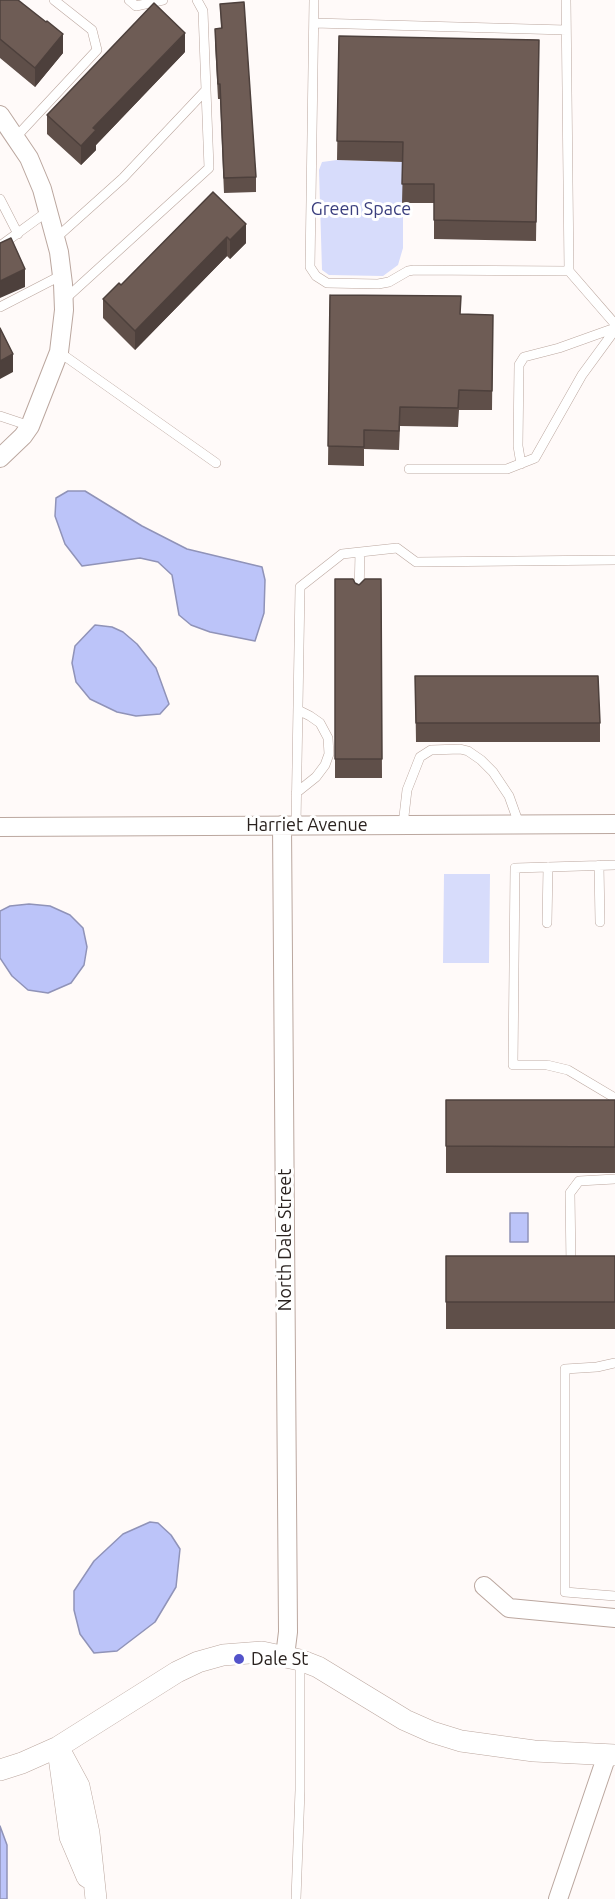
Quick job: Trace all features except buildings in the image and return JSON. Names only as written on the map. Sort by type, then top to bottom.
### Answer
[{"type":"street","points":[[0,115],[29,158],[48,211],[56,238],[64,300],[59,352],[30,426],[0,458]]},
{"type":"street","name":"Harriet Avenue","points":[[0,826],[615,824]]},
{"type":"street","name":"North Dale Street","points":[[289,825],[288,1632],[293,1658]]},
{"type":"street","points":[[484,1586],[509,1608],[615,1618]]},
{"type":"street","points":[[0,1770],[58,1748],[169,1677],[198,1662],[241,1652],[262,1652],[293,1658],[318,1667],[405,1720],[461,1741],[534,1751],[611,1755],[558,1899]]},
{"type":"street","points":[[58,1748],[70,1837],[96,1898]]},
{"type":"lane","points":[[16,137],[97,50],[92,30],[54,0]]},
{"type":"lane","points":[[129,0],[136,6],[163,0]]},
{"type":"lane","points":[[64,300],[209,168],[203,11],[197,0]]},
{"type":"lane","points":[[315,0],[310,267],[316,276],[327,283],[378,284],[389,282],[414,270],[568,271]]},
{"type":"lane","points":[[566,0],[568,271],[615,327]]},
{"type":"lane","points":[[314,23],[567,30]]},
{"type":"lane","points":[[56,238],[123,178],[206,90]]},
{"type":"lane","points":[[0,199],[18,234]]},
{"type":"lane","points":[[0,246],[48,211]]},
{"type":"lane","points":[[0,307],[62,275]]},
{"type":"lane","points":[[521,464],[518,446],[519,365],[524,357],[559,348],[615,327]]},
{"type":"lane","points":[[409,469],[507,469],[535,458],[582,375],[615,327]]},
{"type":"lane","points":[[59,352],[216,463]]},
{"type":"lane","points":[[0,416],[3,415],[30,426]]},
{"type":"lane","points":[[289,825],[296,793],[300,586],[342,554],[397,548],[416,562],[615,560]]},
{"type":"lane","points":[[359,597],[360,552]]},
{"type":"lane","points":[[296,793],[316,777],[325,765],[329,754],[328,738],[320,723],[298,710]]},
{"type":"lane","points":[[403,825],[407,790],[420,757],[431,750],[460,749],[468,751],[481,760],[493,772],[509,796],[519,824]]},
{"type":"lane","points":[[599,865],[600,922]]},
{"type":"lane","points":[[615,865],[515,868],[513,1065],[547,1065],[568,1070],[615,1098]]},
{"type":"lane","points":[[547,922],[548,867]]},
{"type":"lane","points":[[578,1271],[571,1268],[570,1193],[579,1181],[615,1179]]},
{"type":"lane","points":[[615,1363],[597,1367],[565,1369],[565,1592],[615,1596]]},
{"type":"lane","points":[[293,1658],[300,1790],[296,1899]]},
{"type":"green space","name":"Green Space","points":[[337,160],[403,162],[403,248],[398,265],[383,276],[329,275],[322,270],[319,170],[322,162]]},
{"type":"green space","points":[[444,874],[490,874],[489,963],[443,963]]},
{"type":"water","points":[[68,491],[85,491],[142,526],[187,549],[262,567],[265,580],[264,613],[255,641],[210,632],[191,625],[179,615],[172,575],[158,562],[140,558],[82,566],[65,544],[55,516],[56,498]]},
{"type":"water","points":[[95,625],[112,627],[123,632],[137,644],[156,668],[169,704],[160,714],[136,716],[117,712],[90,699],[76,682],[72,663],[75,646]]},
{"type":"water","points":[[29,904],[50,906],[70,915],[83,928],[87,947],[84,965],[71,983],[48,993],[28,990],[12,976],[0,958],[0,911],[10,906]]},
{"type":"water","points":[[510,1213],[528,1213],[528,1242],[510,1242]]},
{"type":"water","points":[[150,1522],[158,1523],[171,1535],[180,1549],[176,1587],[155,1622],[117,1651],[94,1653],[80,1634],[74,1610],[74,1591],[94,1561],[123,1534]]},
{"type":"water","points":[[0,1826],[7,1845],[7,1899],[0,1899]]},
{"type":"place","name":"Dale St","points":[[239,1659]]}]
